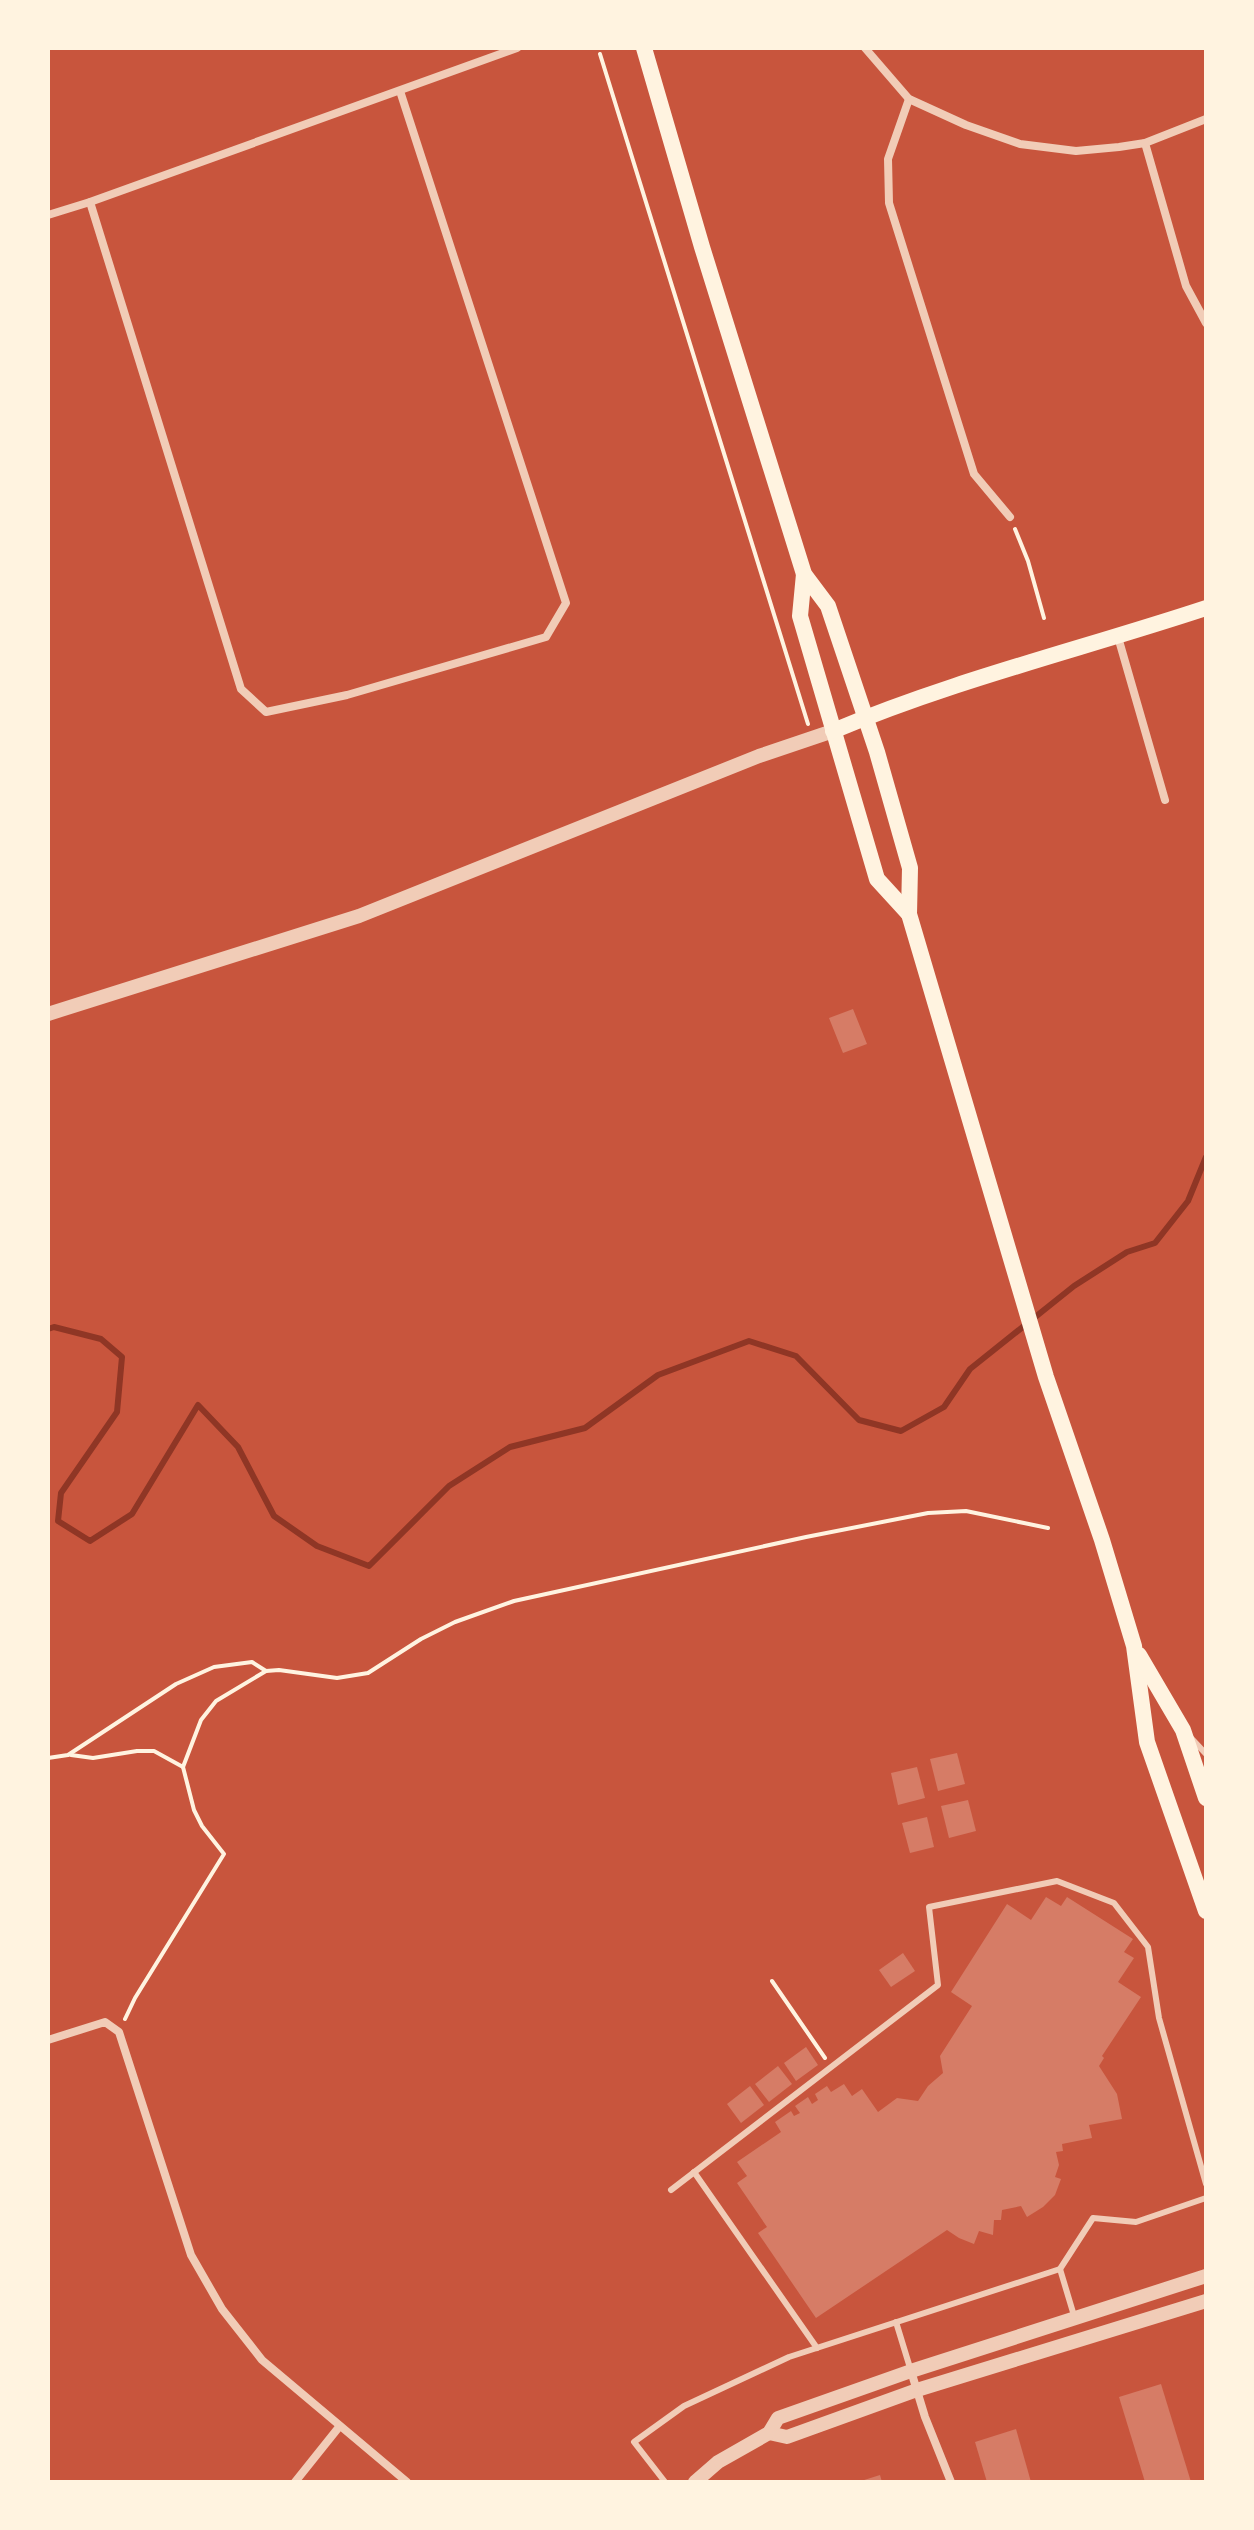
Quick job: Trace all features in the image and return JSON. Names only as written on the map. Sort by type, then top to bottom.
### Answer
[{"type":"main road","points":[[644,48],[702,247],[804,574],[828,606],[877,752],[910,868],[909,914],[1046,1377],[1102,1540],[1134,1646],[1147,1742],[1206,1911]]},
{"type":"main road","points":[[804,574],[800,616],[877,879],[909,914]]},
{"type":"main road","points":[[833,731],[985,676],[1206,608]]},
{"type":"main road","points":[[1134,1646],[1183,1730],[1206,1798]]},
{"type":"street","points":[[48,215],[517,48]]},
{"type":"street","points":[[865,48],[909,99],[966,125],[1020,144],[1076,151],[1145,143],[1206,119]]},
{"type":"street","points":[[90,202],[241,689],[266,712],[347,695],[546,637],[566,603],[400,91]]},
{"type":"street","points":[[909,99],[888,159],[889,203],[974,474],[1010,517]]},
{"type":"street","points":[[1145,143],[1186,286],[1206,323]]},
{"type":"street","points":[[1118,637],[1165,800]]},
{"type":"street","points":[[48,1014],[359,916],[614,813],[833,731]]},
{"type":"street","points":[[48,2040],[105,2022],[119,2032],[191,2255],[222,2309],[262,2360],[407,2482]]},
{"type":"street","points":[[695,2482],[718,2462],[769,2433],[778,2418],[911,2371],[1206,2276]]},
{"type":"street","points":[[769,2433],[787,2437],[917,2390],[1206,2301]]},
{"type":"street","points":[[911,2371],[925,2417],[951,2482]]},
{"type":"street","points":[[295,2482],[339,2427]]},
{"type":"lane","points":[[1183,1730],[1206,1754]]},
{"type":"lane","points":[[671,2190],[938,1985],[929,1907],[1057,1881],[1114,1903],[1148,1947],[1159,2018],[1206,2184]]},
{"type":"lane","points":[[694,2172],[817,2348]]},
{"type":"lane","points":[[665,2482],[634,2442],[684,2406],[789,2357],[1060,2269],[1093,2218],[1136,2222],[1206,2198]]},
{"type":"lane","points":[[1060,2269],[1075,2319]]},
{"type":"lane","points":[[896,2322],[911,2371]]},
{"type":"path","points":[[600,54],[812,737]]},
{"type":"path","points":[[1010,517],[1028,561],[1044,618]]},
{"type":"path","points":[[119,2032],[135,1998],[224,1854],[202,1826],[194,1810],[183,1767],[201,1720],[216,1701],[266,1671],[337,1678],[368,1673],[421,1639],[455,1622],[514,1601],[928,1513],[966,1511],[1048,1528]]},
{"type":"path","points":[[68,1755],[176,1684],[214,1667],[252,1662],[266,1671]]},
{"type":"path","points":[[48,1758],[68,1755],[93,1758],[154,1751],[183,1767]]},
{"type":"path","points":[[772,1981],[831,2066]]},
{"type":"building","points":[[853,1009],[867,1044],[843,1053],[829,1018]]},
{"type":"building","points":[[957,1753],[965,1784],[938,1791],[930,1759]]},
{"type":"building","points":[[917,1767],[925,1798],[898,1805],[891,1773]]},
{"type":"building","points":[[968,1800],[976,1831],[949,1838],[941,1806]]},
{"type":"building","points":[[927,1817],[934,1847],[910,1853],[902,1823]]},
{"type":"building","points":[[1046,1897],[1061,1906],[1067,1897],[1133,1939],[1124,1952],[1134,1958],[1118,1982],[1141,1997],[1102,2056],[1104,2058],[1099,2066],[1117,2094],[1122,2119],[1089,2125],[1092,2138],[1062,2144],[1063,2151],[1056,2152],[1059,2165],[1055,2177],[1061,2179],[1055,2195],[1043,2207],[1027,2217],[1021,2206],[1002,2210],[1001,2220],[994,2220],[993,2235],[979,2231],[974,2244],[947,2230],[816,2318],[758,2233],[767,2227],[737,2183],[747,2176],[737,2162],[781,2132],[775,2122],[791,2111],[794,2116],[800,2113],[795,2106],[808,2097],[812,2104],[818,2100],[815,2094],[827,2086],[831,2092],[844,2084],[852,2096],[862,2089],[878,2112],[897,2098],[918,2101],[928,2086],[943,2073],[940,2056],[972,2006],[951,1992],[1007,1904],[1031,1920]]},
{"type":"building","points":[[903,1953],[915,1971],[891,1987],[879,1970]]},
{"type":"building","points":[[806,2047],[818,2065],[796,2081],[784,2063]]},
{"type":"building","points":[[778,2066],[792,2084],[769,2102],[755,2084]]},
{"type":"building","points":[[750,2086],[764,2105],[741,2123],[727,2104]]},
{"type":"building","points":[[1161,2384],[1191,2482],[1145,2482],[1119,2397]]},
{"type":"building","points":[[1016,2429],[1031,2482],[987,2482],[975,2442]]},
{"type":"building","points":[[880,2475],[882,2482],[861,2482],[861,2481]]},
{"type":"waterway","points":[[48,1329],[54,1327],[101,1339],[122,1357],[117,1412],[61,1493],[58,1521],[90,1541],[132,1514],[198,1405],[238,1447],[274,1516],[317,1546],[369,1566],[449,1486],[510,1447],[585,1428],[658,1375],[749,1341],[796,1356],[859,1420],[901,1431],[944,1407],[970,1369],[1074,1286],[1127,1252],[1155,1243],[1188,1201],[1206,1157]]}]
